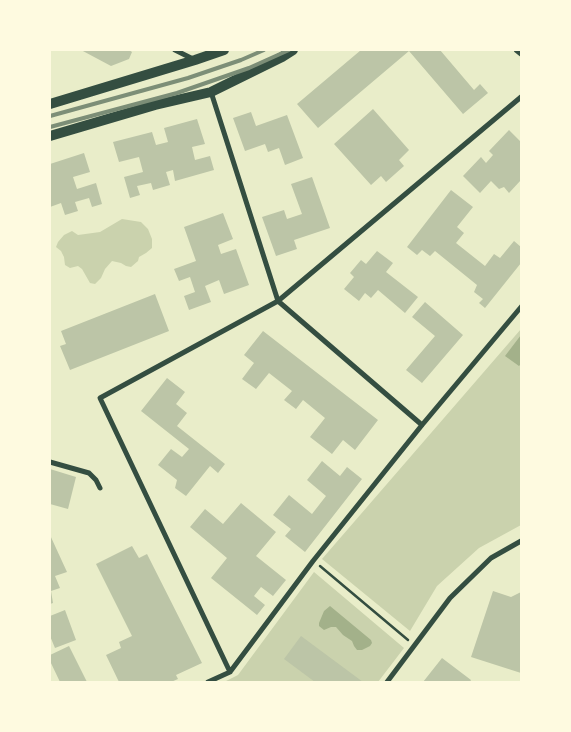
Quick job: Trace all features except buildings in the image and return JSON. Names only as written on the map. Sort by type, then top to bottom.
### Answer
[{"type":"main road","points":[[50,104],[224,50]]},
{"type":"main road","points":[[50,136],[154,104],[211,92],[293,50]]},
{"type":"street","points":[[175,50],[195,60]]},
{"type":"street","points":[[516,50],[521,54]]},
{"type":"street","points":[[211,92],[278,301],[422,425]]},
{"type":"street","points":[[230,672],[100,398],[278,301],[521,97]]},
{"type":"street","points":[[208,682],[230,672],[313,560],[422,425],[521,307]]},
{"type":"street","points":[[50,462],[89,472],[100,488]]},
{"type":"street","points":[[387,682],[450,598],[490,558],[521,541]]},
{"type":"path","points":[[313,560],[414,646]]},
{"type":"shaded area","points":[[122,219],[141,222],[148,229],[152,239],[152,248],[139,257],[138,261],[131,267],[112,261],[95,284],[90,283],[82,269],[78,266],[70,268],[65,265],[61,251],[56,247],[64,235],[72,231],[78,235],[100,232]]},
{"type":"shaded area","points":[[521,329],[521,525],[479,548],[437,586],[410,631],[322,559]]},
{"type":"shaded area","points":[[521,335],[521,364],[519,366],[505,356]]},
{"type":"shaded area","points":[[314,572],[404,648],[378,682],[224,682],[238,675]]},
{"type":"shaded area","points":[[330,606],[371,640],[370,646],[357,650],[352,641],[336,627],[324,630],[319,626],[324,611]]},
{"type":"railway","points":[[50,116],[188,78],[264,50]]},
{"type":"railway","points":[[50,127],[177,93],[249,68],[289,50]]}]
